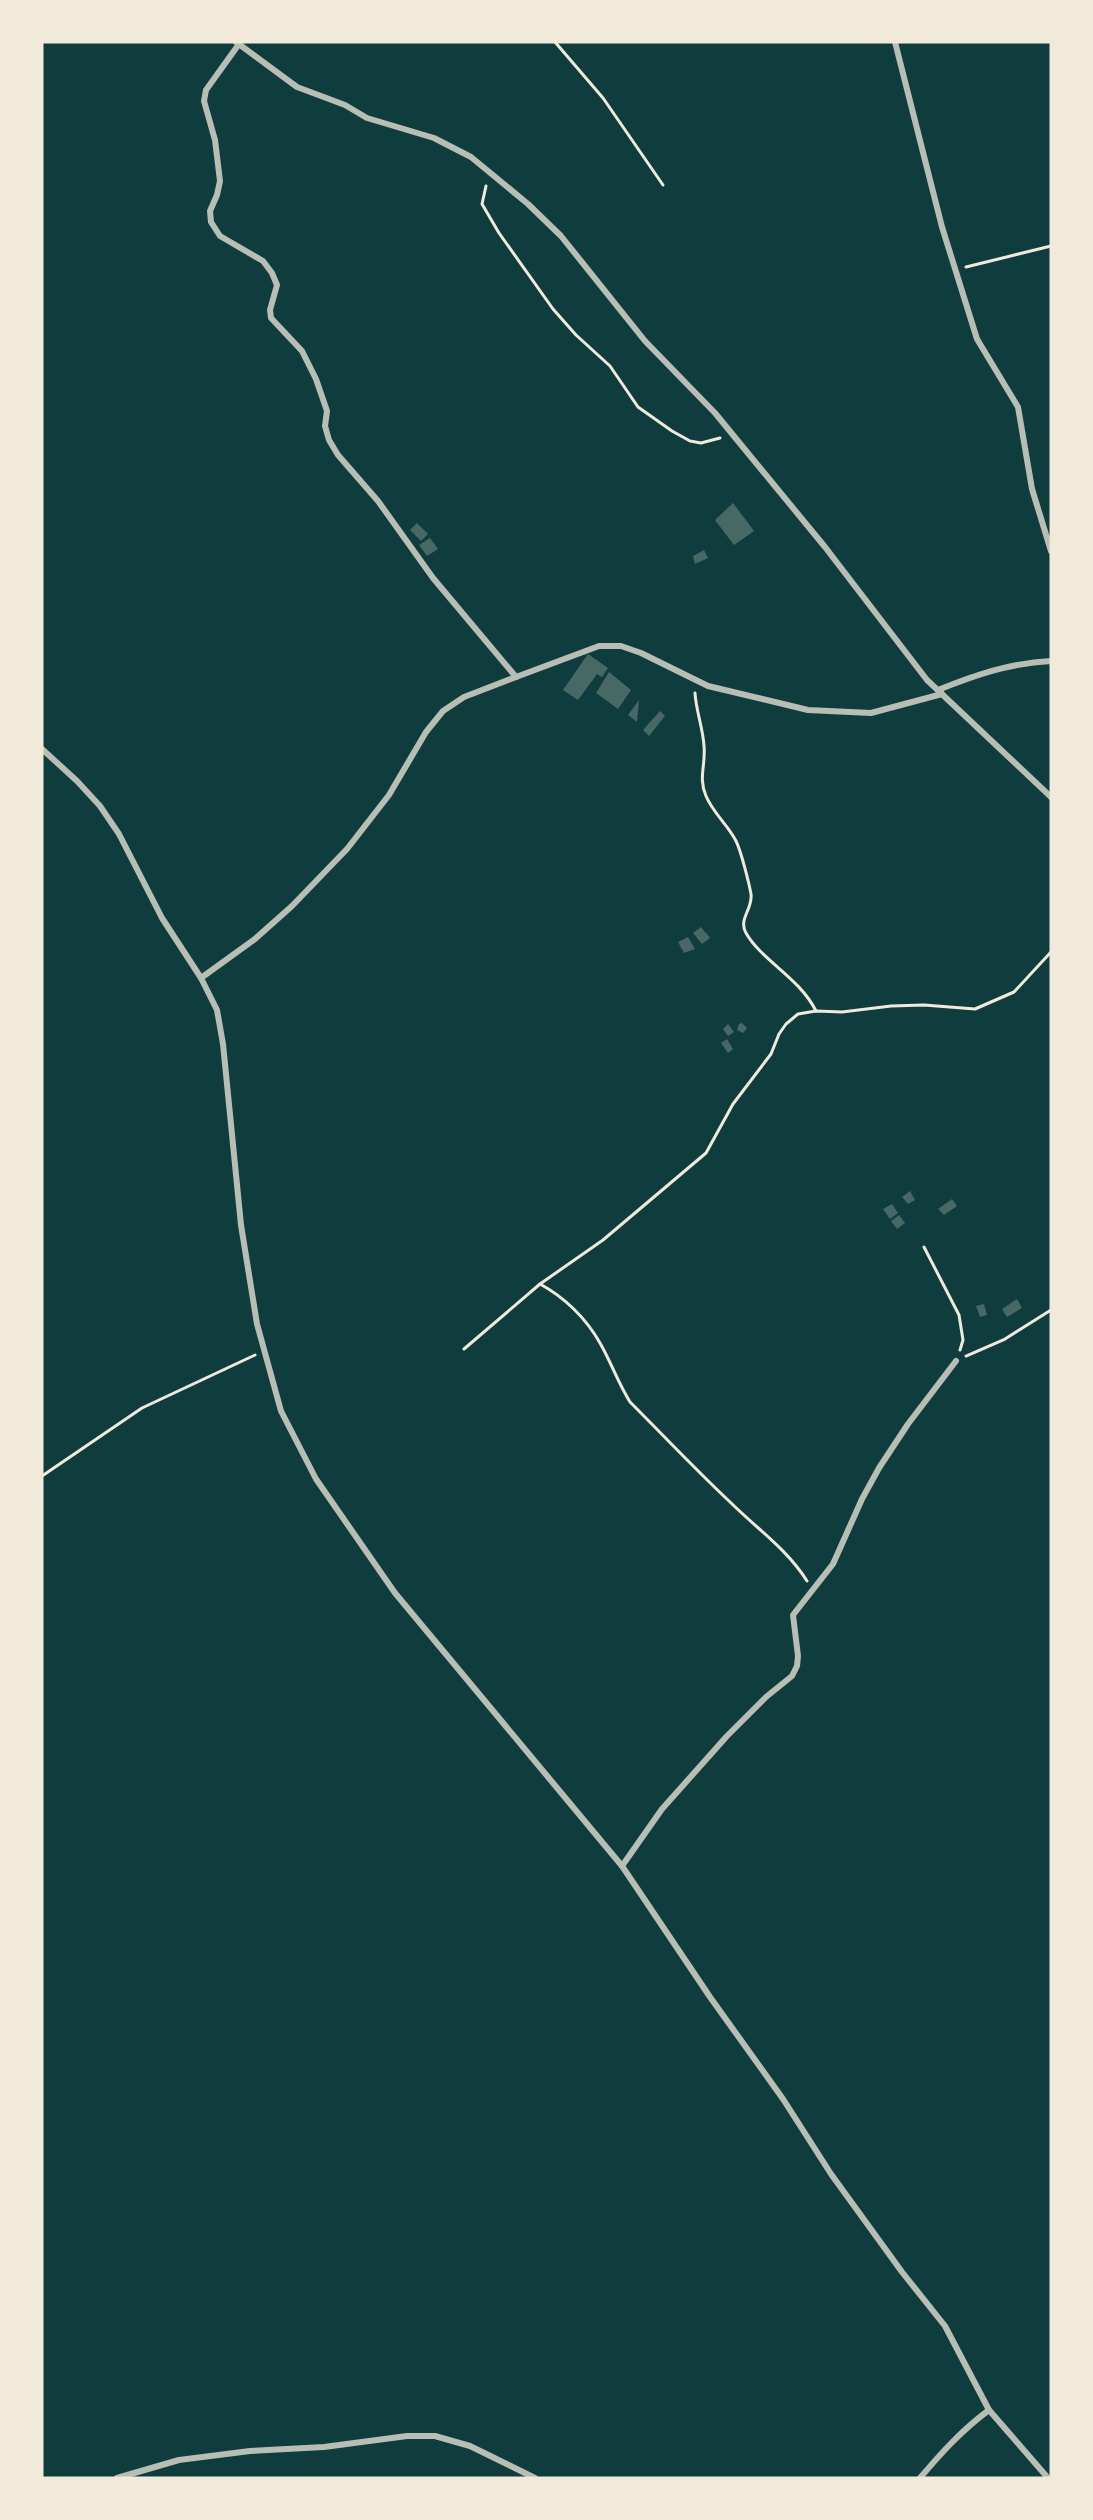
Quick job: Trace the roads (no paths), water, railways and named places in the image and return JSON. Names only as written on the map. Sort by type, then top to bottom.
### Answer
[{"type":"street","points":[[895,42],[955,270],[977,339],[1018,407],[1032,489],[1051,551]]},
{"type":"street","points":[[516,677],[433,578],[378,501],[338,455],[329,440],[326,426],[327,411],[302,351],[270,318],[277,285],[272,273],[263,261],[220,236],[211,222],[210,211],[220,181],[214,140],[204,101],[206,90],[238,43],[297,87],[345,105],[367,118],[434,138],[471,157],[528,204],[561,236],[607,297],[645,341],[715,412],[825,547],[927,680],[1051,796]]},
{"type":"street","points":[[201,978],[255,939],[292,906],[346,849],[389,795],[426,732],[443,711],[464,697],[599,646],[621,646],[641,653],[708,687],[808,710],[843,713],[871,713],[940,692],[983,672],[1025,663],[1051,661]]},
{"type":"street","points":[[42,749],[77,781],[113,824],[151,893],[162,918],[201,978],[217,1010],[241,1225],[257,1324],[281,1411],[316,1479],[395,1593],[622,1866],[783,2099],[831,2174],[902,2272],[945,2326],[990,2410],[1048,2478]]},
{"type":"street","points":[[622,1866],[662,1809],[727,1736],[766,1696],[792,1676],[797,1666],[798,1656],[792,1624],[793,1615],[833,1564],[862,1499],[879,1468],[908,1424],[956,1361]]},
{"type":"street","points":[[920,2478],[952,2440],[990,2410]]},
{"type":"street","points":[[117,2478],[179,2460],[238,2452],[324,2447],[407,2436],[435,2436],[486,2453],[535,2478]]}]
